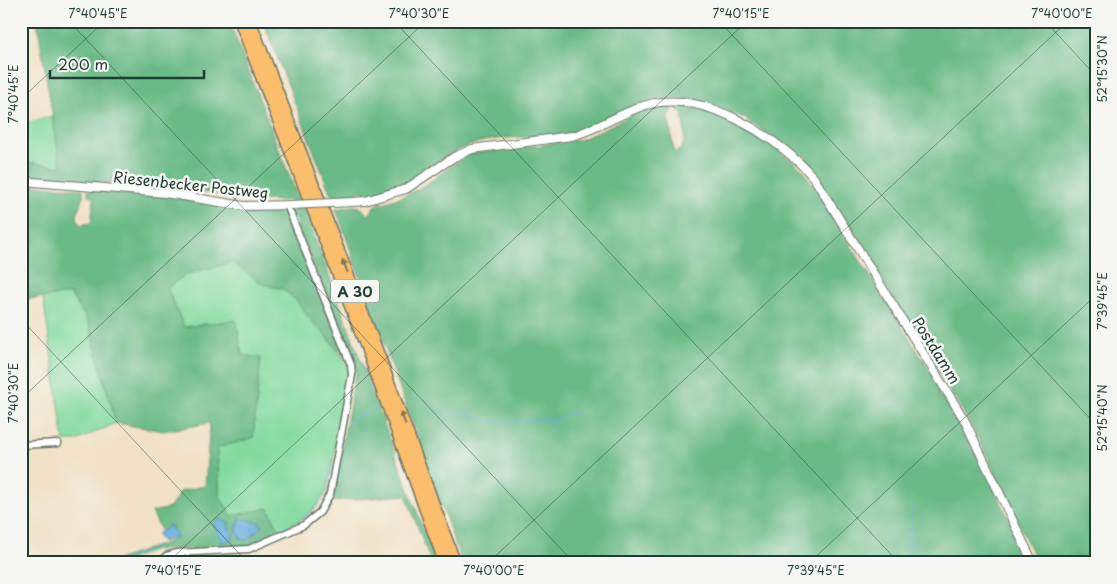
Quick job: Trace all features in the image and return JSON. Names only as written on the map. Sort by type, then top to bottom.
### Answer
[{"type":"highway","name":"A 30","points":[[240,21],[369,355],[445,563]]},
{"type":"highway","name":"A 30","points":[[250,21],[380,356],[455,563]]},
{"type":"street","name":"Riesenbecker Postweg","points":[[21,181],[165,192],[244,206],[365,201],[406,189],[454,157],[472,149],[572,136],[587,132],[645,105],[672,101],[691,103],[723,113],[786,150],[801,162]]},
{"type":"street","name":"Postdamm","points":[[801,162],[814,178],[964,419],[983,455],[1033,563]]},
{"type":"street","points":[[167,559],[176,553],[249,549],[304,525],[320,512],[330,494],[352,376],[351,365],[289,205]]},
{"type":"street","points":[[21,445],[58,443]]},
{"type":"green space","points":[[37,21],[198,21],[231,26],[299,201],[254,200],[169,187],[21,177],[21,161],[61,167]]},
{"type":"green space","points":[[263,21],[1096,21],[1096,563],[1037,563],[983,447],[965,415],[805,156],[747,121],[747,118],[698,101],[677,98],[656,99],[643,102],[595,125],[570,133],[493,139],[468,146],[442,159],[408,181],[382,191],[366,194],[361,191],[352,196],[331,195]]},
{"type":"green space","points":[[670,105],[673,112],[668,113],[674,153],[683,146],[685,135],[682,111],[677,110],[679,106],[696,108],[713,113],[746,128],[777,149],[804,171],[939,385],[939,398],[946,395],[969,435],[1015,532],[1012,532],[1027,563],[462,563],[336,209],[358,206],[366,215],[371,213],[374,206],[418,189],[470,154],[580,140],[639,112]]},
{"type":"green space","points":[[52,116],[61,167],[21,161],[21,124]]},
{"type":"green space","points":[[21,184],[83,189],[83,198],[77,216],[80,225],[91,223],[94,198],[88,195],[88,190],[200,200],[226,208],[264,212],[284,210],[326,305],[345,356],[309,318],[296,300],[283,289],[263,284],[232,262],[185,275],[167,288],[184,327],[236,320],[242,355],[261,358],[253,438],[217,448],[220,497],[232,516],[268,508],[280,531],[248,546],[156,550],[119,563],[108,563],[166,543],[177,536],[171,526],[161,531],[152,512],[170,508],[181,491],[205,486],[210,423],[163,431],[116,423],[88,321],[71,294],[21,300]]},
{"type":"green space","points":[[304,208],[436,563],[431,563],[406,495],[332,501],[357,366],[292,214],[293,209]]},
{"type":"green space","points":[[232,261],[263,284],[283,289],[296,300],[348,363],[349,375],[327,492],[306,515],[280,531],[268,508],[232,516],[220,497],[216,448],[242,355],[236,320],[184,327],[167,288],[185,275]]},
{"type":"green space","points":[[70,294],[88,321],[116,423],[76,441],[64,441],[43,297]]},
{"type":"water","points":[[240,518],[259,522],[262,526],[247,541],[240,538],[236,530]]},
{"type":"water","points":[[219,519],[229,522],[228,527],[233,532],[233,539],[223,543],[221,541],[213,524]]},
{"type":"water","points":[[170,525],[177,536],[162,542],[157,535]]},
{"type":"waterway","points":[[348,422],[375,409]]},
{"type":"waterway","points":[[430,409],[441,411]]},
{"type":"waterway","points":[[445,418],[451,414],[461,412],[493,421],[558,420],[563,415],[573,415],[576,411]]},
{"type":"waterway","points":[[544,419],[557,430]]},
{"type":"waterway","points":[[281,530],[304,518],[318,505],[327,488],[333,463]]},
{"type":"waterway","points":[[911,508],[913,563]]},
{"type":"waterway","points":[[907,530],[908,563]]},
{"type":"waterway","points":[[114,563],[157,550]]}]
